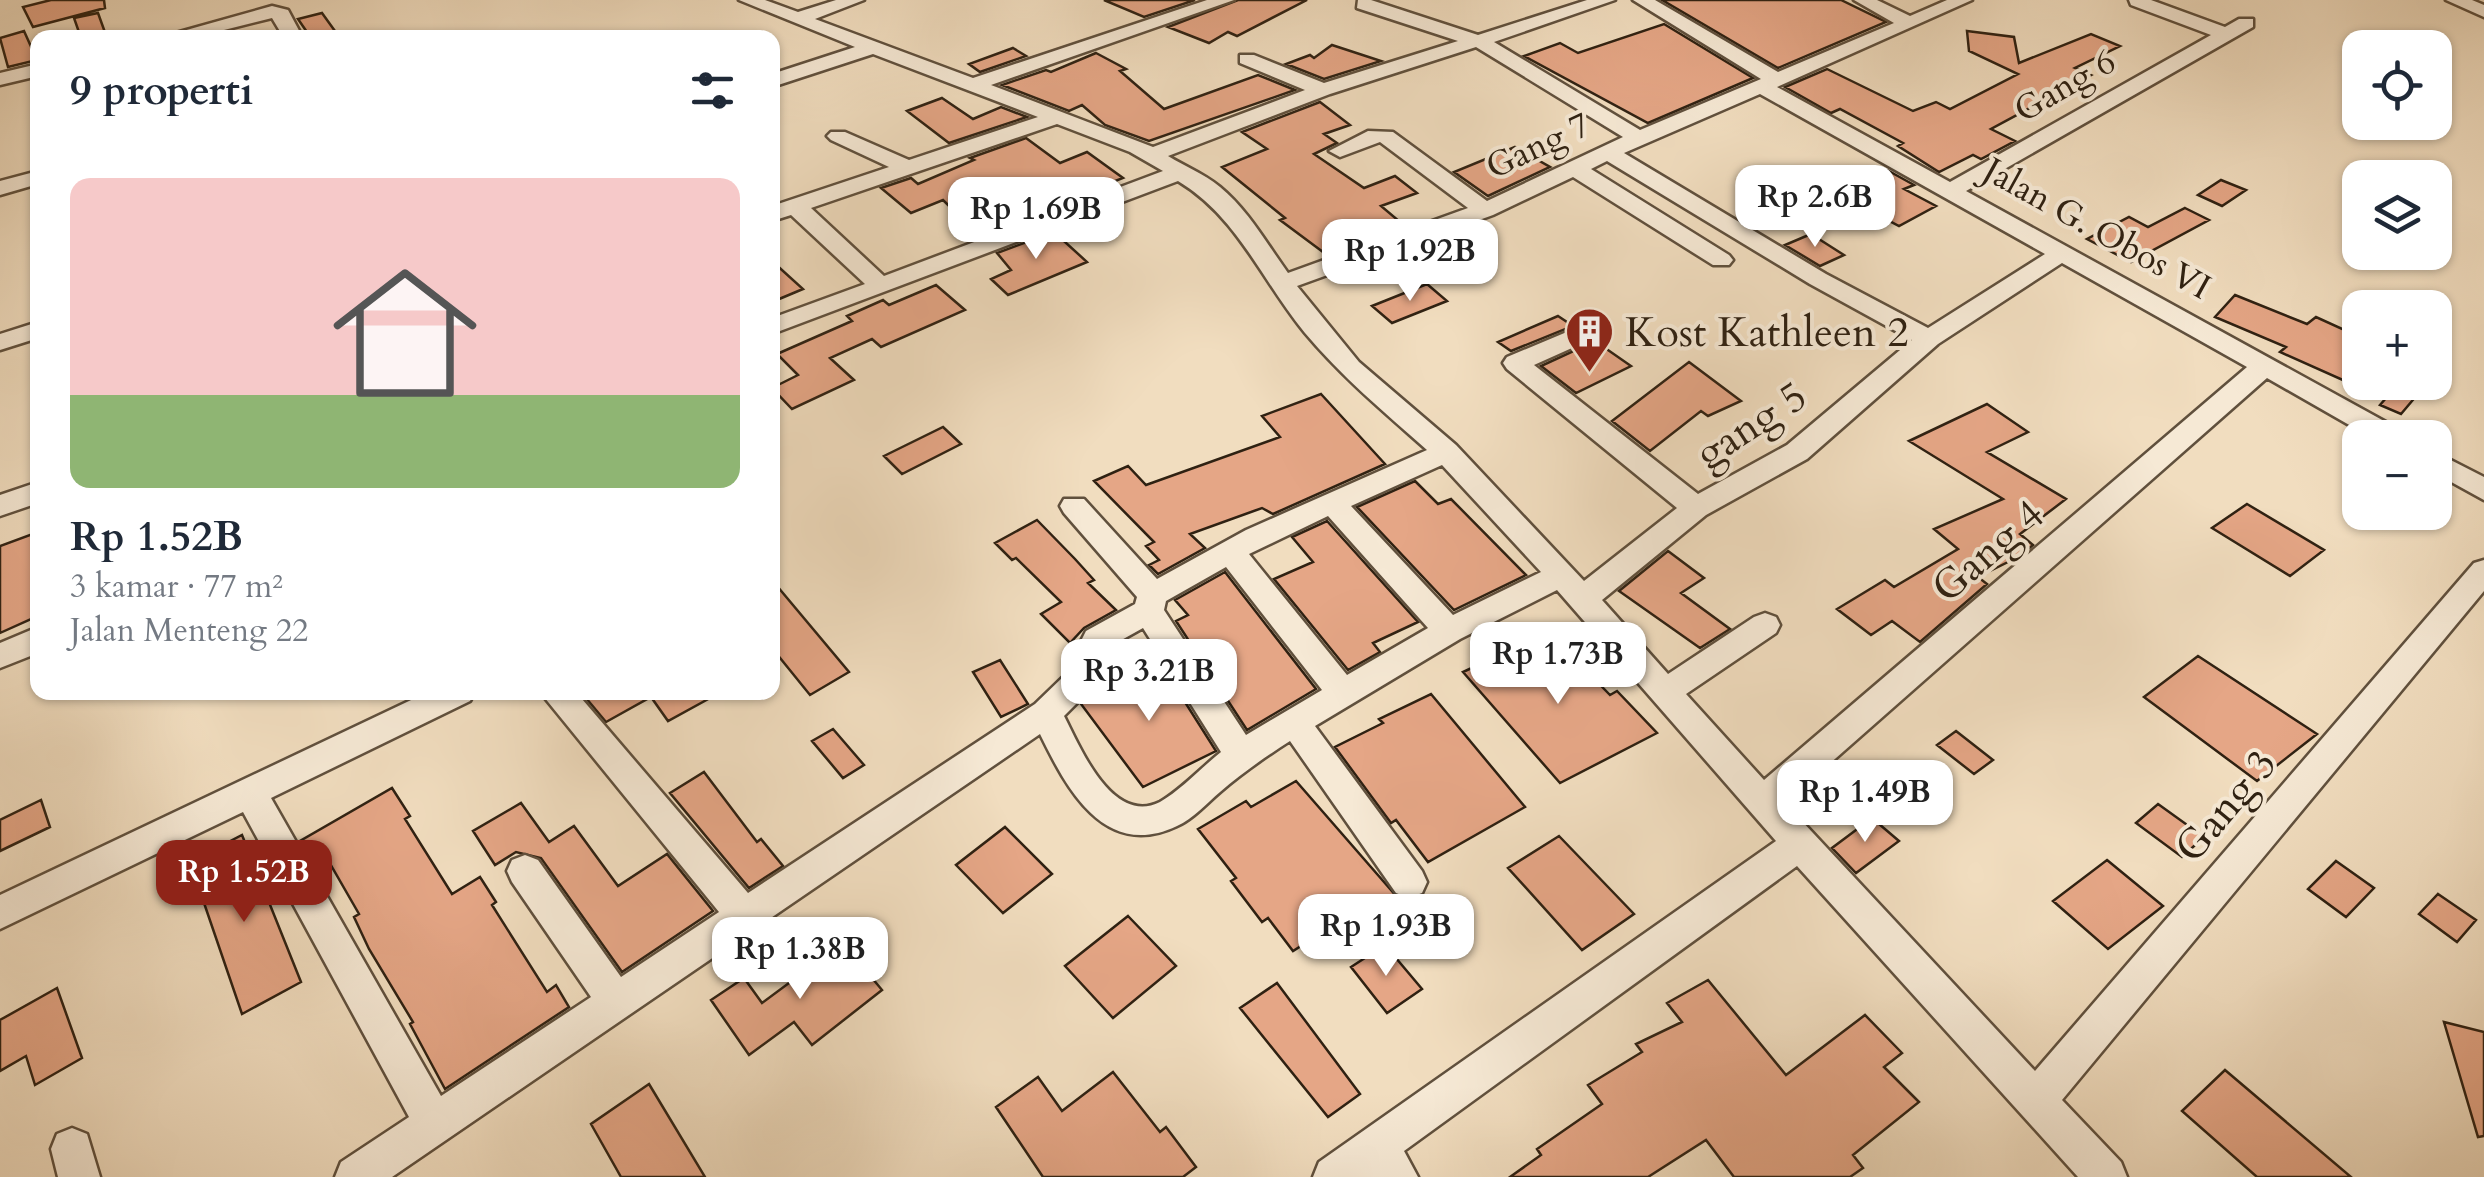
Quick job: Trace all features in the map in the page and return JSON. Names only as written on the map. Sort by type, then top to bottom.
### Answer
[{"type":"street","points":[[748,0],[1060,116],[1184,171],[1238,219],[1311,324],[1350,368],[1446,452],[2106,1177]]},
{"type":"street","points":[[796,19],[856,0]]},
{"type":"street","points":[[978,84],[1226,0]]},
{"type":"street","points":[[1153,154],[1323,90],[1606,0]]},
{"type":"street","name":"Jalan G. Obos VI","points":[[1642,0],[1949,191],[2363,420]]},
{"type":"street","points":[[1862,0],[1908,23]]},
{"type":"street","name":"Gang 7","points":[[1284,283],[1484,210],[1639,138],[1962,0]]},
{"type":"street","points":[[2455,0],[2481,8]]},
{"type":"street","points":[[2137,1],[2225,34]]},
{"type":"street","points":[[1364,4],[1482,42],[1639,138]]},
{"type":"street","points":[[184,30],[206,20],[277,13],[289,30]]},
{"type":"street","name":"Gang 6","points":[[1949,191],[2246,23]]},
{"type":"street","points":[[780,78],[874,46]]},
{"type":"street","points":[[1247,59],[1323,90]]},
{"type":"street","points":[[0,79],[30,72]]},
{"type":"street","points":[[784,210],[1060,116]]},
{"type":"street","points":[[1340,150],[1376,135],[1386,136],[1484,210]]},
{"type":"street","points":[[838,136],[909,168]]},
{"type":"street","points":[[1609,153],[1818,279],[1929,339]]},
{"type":"street","points":[[1576,169],[1721,260]]},
{"type":"street","points":[[780,324],[1184,171]]},
{"type":"street","points":[[0,188],[30,179]]},
{"type":"street","points":[[784,210],[879,284]]},
{"type":"street","name":"gang 5","points":[[1046,712],[1102,809],[1127,819],[1156,820],[1168,815],[1241,755],[1342,692],[1449,632],[1572,587],[1696,508],[1796,452],[1929,339],[2063,252]]},
{"type":"street","points":[[0,342],[30,333]]},
{"type":"street","points":[[1583,334],[1516,363],[1696,508]]},
{"type":"street","name":"Gang 4","points":[[1764,802],[2267,364]]},
{"type":"street","points":[[376,1171],[614,1000],[1046,712],[1075,684],[1097,639],[1256,536],[1446,452]]},
{"type":"street","points":[[2452,472],[2484,490]]},
{"type":"street","points":[[0,506],[30,495]]},
{"type":"street","points":[[1332,502],[1449,632]]},
{"type":"street","points":[[1074,506],[1151,604],[1241,755]]},
{"type":"street","points":[[1231,553],[1342,692]]},
{"type":"street","name":"Gang 3","points":[[2036,1098],[2484,571]]},
{"type":"street","points":[[1665,692],[1766,626]]},
{"type":"street","points":[[0,656],[30,643]]},
{"type":"street","points":[[0,913],[443,700]]},
{"type":"street","points":[[563,700],[745,916]]},
{"type":"street","points":[[1294,722],[1409,882]]},
{"type":"street","points":[[251,794],[436,1126]]},
{"type":"street","points":[[1334,1177],[1388,1162],[1800,844]]},
{"type":"street","points":[[525,871],[614,1000]]},
{"type":"building","points":[[51,0],[104,0],[105,8],[33,27],[23,7]]},
{"type":"building","points":[[1104,0],[1195,0],[1144,17]]},
{"type":"building","points":[[1238,0],[1307,0],[1237,36],[1228,32],[1209,43],[1168,27]]},
{"type":"building","points":[[1662,0],[1841,0],[1886,22],[1778,68]]},
{"type":"building","points":[[98,13],[104,30],[78,30],[74,18]]},
{"type":"building","points":[[322,13],[334,30],[306,30],[298,19]]},
{"type":"building","points":[[1664,24],[1753,78],[1648,123],[1524,56],[1560,43],[1578,53]]},
{"type":"building","points":[[24,31],[30,44],[30,62],[8,67],[0,38]]},
{"type":"building","points":[[1967,31],[2014,37],[2019,63],[2091,34],[2120,46],[2075,68],[2091,75],[1991,129],[2015,141],[1981,159],[1973,155],[1939,172],[1898,146],[1903,143],[1840,109],[1831,113],[1785,87],[1827,69],[1913,111],[1936,102],[1950,109],[2018,74],[1969,51]]},
{"type":"building","points":[[1332,45],[1381,61],[1324,79],[1286,64],[1310,55],[1314,58]]},
{"type":"building","points":[[1013,48],[1026,56],[980,72],[969,64]]},
{"type":"building","points":[[1096,53],[1126,69],[1120,71],[1164,109],[1258,75],[1295,90],[1149,141],[1105,125],[1082,105],[1069,111],[1002,85],[1046,70],[1051,72]]},
{"type":"building","points":[[942,98],[973,119],[1001,107],[1027,117],[949,143],[907,111]]},
{"type":"building","points":[[1320,102],[1350,125],[1324,134],[1337,143],[1314,154],[1364,188],[1395,176],[1417,193],[1381,206],[1406,227],[1327,255],[1280,220],[1285,218],[1222,167],[1267,149],[1242,132]]},
{"type":"building","points":[[1026,138],[1060,163],[1087,152],[1123,178],[1090,191],[1081,184],[1030,209],[1036,215],[980,236],[943,200],[911,213],[881,188],[911,178],[918,184],[974,160],[970,158]]},
{"type":"building","points":[[1515,147],[1550,167],[1488,196],[1454,172]]},
{"type":"building","points":[[1887,170],[1914,185],[1904,189],[1936,206],[1899,226],[1837,193]]},
{"type":"building","points":[[2221,180],[2246,190],[2222,206],[2198,195]]},
{"type":"building","points":[[2185,208],[2209,220],[2131,262],[2087,239],[2129,217],[2148,227]]},
{"type":"building","points":[[1054,232],[1087,262],[1008,295],[991,279],[1011,270],[997,253]]},
{"type":"building","points":[[1811,234],[1844,255],[1820,266],[1785,245]]},
{"type":"building","points":[[780,268],[803,289],[780,299]]},
{"type":"building","points":[[1427,284],[1447,301],[1392,323],[1372,306]]},
{"type":"building","points":[[936,285],[965,310],[881,347],[872,339],[830,358],[854,380],[792,409],[780,396],[780,384],[798,375],[780,353],[852,321],[847,316],[883,300],[889,305]]},
{"type":"building","points":[[2235,295],[2307,324],[2316,317],[2342,329],[2342,380],[2280,352],[2286,347],[2215,317]]},
{"type":"building","points":[[1558,316],[1573,326],[1511,351],[1498,342]]},
{"type":"building","points":[[1595,341],[1631,366],[1576,393],[1541,366]]},
{"type":"building","points":[[1689,362],[1741,401],[1708,416],[1701,411],[1650,451],[1612,421]]},
{"type":"building","points":[[1321,394],[1385,464],[1273,514],[1262,508],[1190,534],[1205,548],[1158,574],[1149,565],[1159,560],[1146,546],[1154,542],[1094,481],[1128,466],[1146,485],[1280,437],[1262,416]]},
{"type":"building","points":[[2384,400],[2413,400],[2401,414],[2380,405]]},
{"type":"building","points":[[1987,404],[2028,432],[1987,452],[2066,499],[2020,534],[2033,545],[1978,577],[1987,584],[1920,642],[1892,621],[1871,635],[1837,609],[1885,580],[1894,587],[1958,549],[1934,529],[2003,499],[1909,441]]},
{"type":"building","points":[[943,427],[961,444],[902,474],[884,456]]},
{"type":"building","points":[[1415,481],[1438,504],[1451,499],[1526,575],[1454,610],[1357,507]]},
{"type":"building","points":[[2247,504],[2324,550],[2290,576],[2212,528]]},
{"type":"building","points":[[1037,520],[1094,580],[1088,583],[1116,610],[1084,628],[1070,643],[1041,614],[1061,602],[995,543]]},
{"type":"building","points":[[1327,521],[1418,622],[1373,643],[1380,652],[1348,670],[1274,579],[1313,562],[1292,537]]},
{"type":"building","points":[[30,535],[30,620],[0,633],[0,546]]},
{"type":"building","points":[[1668,551],[1704,578],[1681,593],[1730,629],[1700,648],[1619,591]]},
{"type":"building","points":[[1225,572],[1316,689],[1247,730],[1176,621],[1188,615],[1175,600]]},
{"type":"building","points":[[780,590],[849,672],[810,695],[780,658]]},
{"type":"building","points":[[1549,632],[1610,695],[1617,691],[1657,733],[1560,783],[1463,672]]},
{"type":"building","points":[[2198,656],[2317,734],[2257,781],[2144,697]]},
{"type":"building","points":[[1000,660],[1028,704],[1001,717],[973,672]]},
{"type":"building","points":[[1159,661],[1216,751],[1143,787],[1081,704],[1114,685],[1111,682]]},
{"type":"building","points":[[1431,694],[1525,807],[1428,862],[1396,820],[1391,823],[1335,747],[1383,723],[1379,719]]},
{"type":"building","points":[[588,700],[646,700],[606,722]]},
{"type":"building","points":[[653,700],[706,700],[668,721]]},
{"type":"building","points":[[833,729],[864,765],[843,778],[812,741]]},
{"type":"building","points":[[1956,731],[1993,760],[1974,774],[1937,745]]},
{"type":"building","points":[[704,772],[757,842],[761,839],[783,866],[749,888],[670,793]]},
{"type":"building","points":[[1296,781],[1404,905],[1359,934],[1345,918],[1293,951],[1268,918],[1262,922],[1231,881],[1236,878],[1198,829],[1246,801],[1251,807]]},
{"type":"building","points":[[392,788],[410,816],[405,819],[452,894],[480,877],[496,902],[492,905],[547,992],[556,985],[569,1007],[445,1089],[410,1024],[413,1022],[369,949],[354,917],[359,914],[325,855],[312,862],[300,841]]},
{"type":"building","points":[[41,800],[50,827],[0,851],[0,820]]},
{"type":"building","points":[[521,803],[549,842],[574,826],[618,886],[667,854],[713,911],[622,972],[541,858],[516,852],[495,865],[473,831]]},
{"type":"building","points":[[2158,804],[2204,837],[2182,857],[2136,823]]},
{"type":"building","points":[[1872,818],[1899,841],[1856,873],[1832,848]]},
{"type":"building","points":[[1005,827],[1052,874],[1003,913],[956,865]]},
{"type":"building","points":[[242,835],[301,982],[242,1014],[190,862]]},
{"type":"building","points":[[1559,836],[1634,914],[1582,950],[1508,868]]},
{"type":"building","points":[[2107,860],[2163,906],[2108,949],[2053,901]]},
{"type":"building","points":[[2336,861],[2374,888],[2346,917],[2308,889]]},
{"type":"building","points":[[2438,894],[2476,920],[2457,942],[2419,914]]},
{"type":"building","points":[[1128,916],[1176,966],[1113,1018],[1065,966]]},
{"type":"building","points":[[843,943],[882,990],[812,1045],[794,1022],[749,1055],[711,1000],[744,978],[762,1003]]},
{"type":"building","points":[[1385,945],[1422,989],[1387,1013],[1351,967]]},
{"type":"building","points":[[1708,980],[1786,1075],[1865,1015],[1902,1053],[1884,1067],[1919,1102],[1853,1155],[1863,1168],[1850,1177],[1734,1177],[1706,1140],[1648,1177],[1510,1177],[1541,1155],[1537,1149],[1602,1104],[1588,1085],[1642,1052],[1636,1044],[1682,1022],[1667,1003]]},
{"type":"building","points":[[1277,983],[1360,1094],[1328,1117],[1240,1008]]},
{"type":"building","points":[[57,988],[82,1058],[35,1085],[26,1056],[0,1071],[0,1020]]},
{"type":"building","points":[[2444,1022],[2484,1032],[2484,1136],[2478,1137]]},
{"type":"building","points":[[2225,1070],[2351,1177],[2257,1177],[2182,1111]]},
{"type":"building","points":[[1113,1072],[1160,1132],[1166,1127],[1196,1167],[1183,1177],[1043,1177],[996,1107],[1038,1077],[1062,1111]]},
{"type":"building","points":[[649,1084],[705,1177],[621,1177],[591,1124]]},
{"type":"place","name":"Kost Kathleen 2","points":[[1590,374]]}]
